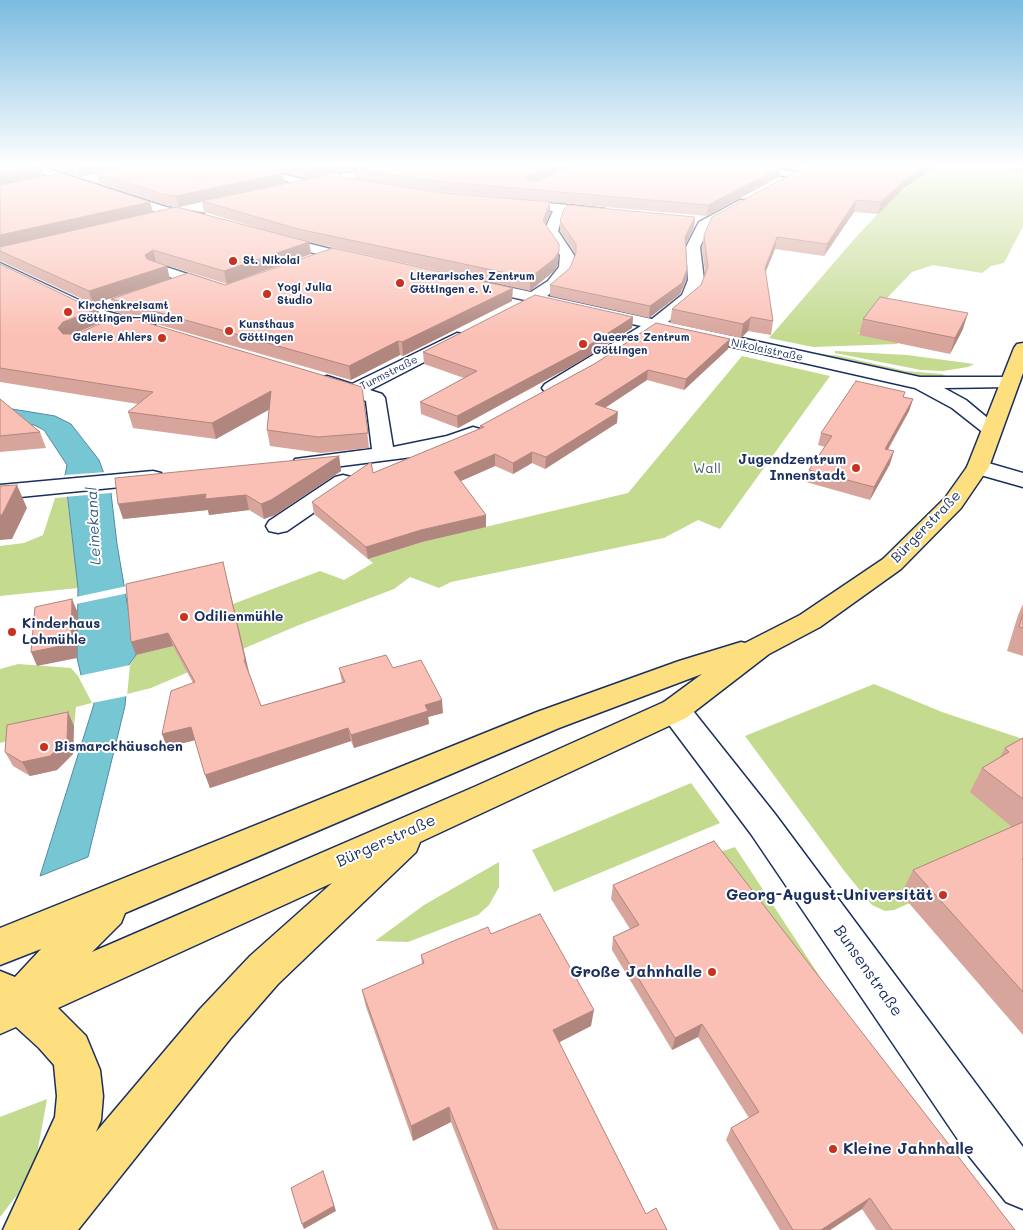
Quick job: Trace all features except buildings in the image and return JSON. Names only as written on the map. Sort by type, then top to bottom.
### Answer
[{"type":"main road","name":"Bürgerstraße","points":[[5,1009],[675,710],[759,647],[810,621],[892,564],[953,503],[978,467],[1023,348]]},
{"type":"main road","name":"Bürgerstraße","points":[[0,947],[548,720],[689,668],[759,647]]},
{"type":"main road","points":[[46,1230],[215,1024],[258,977],[416,827]]},
{"type":"main road","points":[[28,1230],[78,1120],[80,1096],[78,1070],[71,1052],[5,1009],[78,937],[121,898]]},
{"type":"street","points":[[509,311],[534,298],[553,284],[566,268],[567,256],[551,231],[554,222]]},
{"type":"street","points":[[539,396],[655,325],[688,297],[696,280],[693,247],[704,225],[707,222]]},
{"type":"street","points":[[258,235],[370,262]]},
{"type":"street","points":[[306,262],[331,254]]},
{"type":"street","points":[[0,267],[92,312],[169,335]]},
{"type":"street","points":[[157,268],[227,291],[232,290]]},
{"type":"street","points":[[164,288],[191,279]]},
{"type":"street","name":"Nikolaistraße","points":[[466,283],[920,383],[1011,381]]},
{"type":"street","points":[[92,312],[119,303]]},
{"type":"street","points":[[102,330],[123,322]]},
{"type":"street","name":"Turmstraße","points":[[355,390],[461,335]]},
{"type":"street","points":[[313,378],[375,398],[384,455]]},
{"type":"street","name":"Nikolaistraße","points":[[920,383],[959,404],[992,430]]},
{"type":"street","points":[[279,466],[412,452],[454,442],[491,423]]},
{"type":"street","points":[[278,526],[384,455]]},
{"type":"street","points":[[978,467],[1023,480]]},
{"type":"street","points":[[0,492],[173,476]]},
{"type":"street","name":"Bunsenstraße","points":[[675,710],[763,824],[986,1139],[1023,1185]]},
{"type":"green space","points":[[870,222],[1023,222],[1023,226],[1004,263],[991,266],[982,273],[933,265],[912,272],[888,297],[858,334],[898,342],[897,344],[813,347],[769,338]]},
{"type":"green space","points":[[835,351],[907,355],[974,364],[968,367],[943,371],[921,370],[835,353]]},
{"type":"green space","points":[[812,353],[840,356],[906,371],[942,374],[949,378],[919,376]]},
{"type":"green space","name":"Wall","points":[[742,356],[830,376],[720,529],[698,520],[664,538],[451,582],[439,588],[410,577],[394,589],[299,625],[151,688],[76,707],[74,726],[0,743],[0,669],[18,664],[71,668],[78,676],[130,665],[136,655],[239,630],[233,604],[320,571],[344,580],[373,563],[368,559],[422,542],[628,493]]},
{"type":"green space","points":[[67,497],[78,588],[0,596],[0,546],[24,543],[43,535],[55,498]]},
{"type":"green space","name":"Georg-August-Universität","points":[[874,684],[942,712],[1023,739],[1023,835],[902,894],[910,903],[894,910],[885,911],[872,905],[845,872],[745,736]]},
{"type":"green space","points":[[691,783],[720,823],[554,892],[532,850]]},
{"type":"green space","points":[[735,847],[828,989],[711,855]]},
{"type":"green space","points":[[499,862],[499,887],[489,905],[478,915],[408,942],[375,941],[424,905]]},
{"type":"green space","points":[[47,1099],[37,1154],[17,1195],[0,1217],[0,1117]]},
{"type":"water","name":"Leinekanal","points":[[0,407],[55,416],[71,424],[99,460],[111,493],[117,544],[136,655],[128,666],[125,706],[88,857],[40,876],[94,704],[81,675],[77,658],[78,588],[65,475],[67,465],[44,430],[34,425],[0,419]]},
{"type":"pier","points":[[106,472],[113,489],[111,493],[64,497],[63,480],[65,475]]},
{"type":"pier","points":[[127,586],[129,593],[76,604],[76,597]]},
{"type":"pier","points":[[130,665],[127,696],[92,703],[78,676]]},
{"type":"place","name":"St. Nikolai","points":[[233,261]]},
{"type":"place","name":"Literarisches Zentrum Göttingen e. V.","points":[[400,283]]},
{"type":"place","name":"Yogi Julia Studio","points":[[267,294]]},
{"type":"place","name":"Kirchenkreisamt Göttingen–Münden","points":[[68,312]]},
{"type":"place","name":"Kunsthaus Göttingen","points":[[229,331]]},
{"type":"place","name":"Galerie Ahlers","points":[[162,338]]},
{"type":"place","name":"Queeres Zentrum Göttingen","points":[[583,344]]},
{"type":"place","name":"Jugendzentrum Innenstadt","points":[[856,468]]},
{"type":"place","name":"Odilienmühle","points":[[184,617]]},
{"type":"place","name":"Kinderhaus Lohmühle","points":[[12,632]]},
{"type":"place","name":"Bismarckhäuschen","points":[[44,747]]},
{"type":"place","name":"Georg-August-Universität","points":[[943,895]]},
{"type":"place","name":"Große Jahnhalle","points":[[712,972]]},
{"type":"place","name":"Kleine Jahnhalle","points":[[833,1149]]}]
